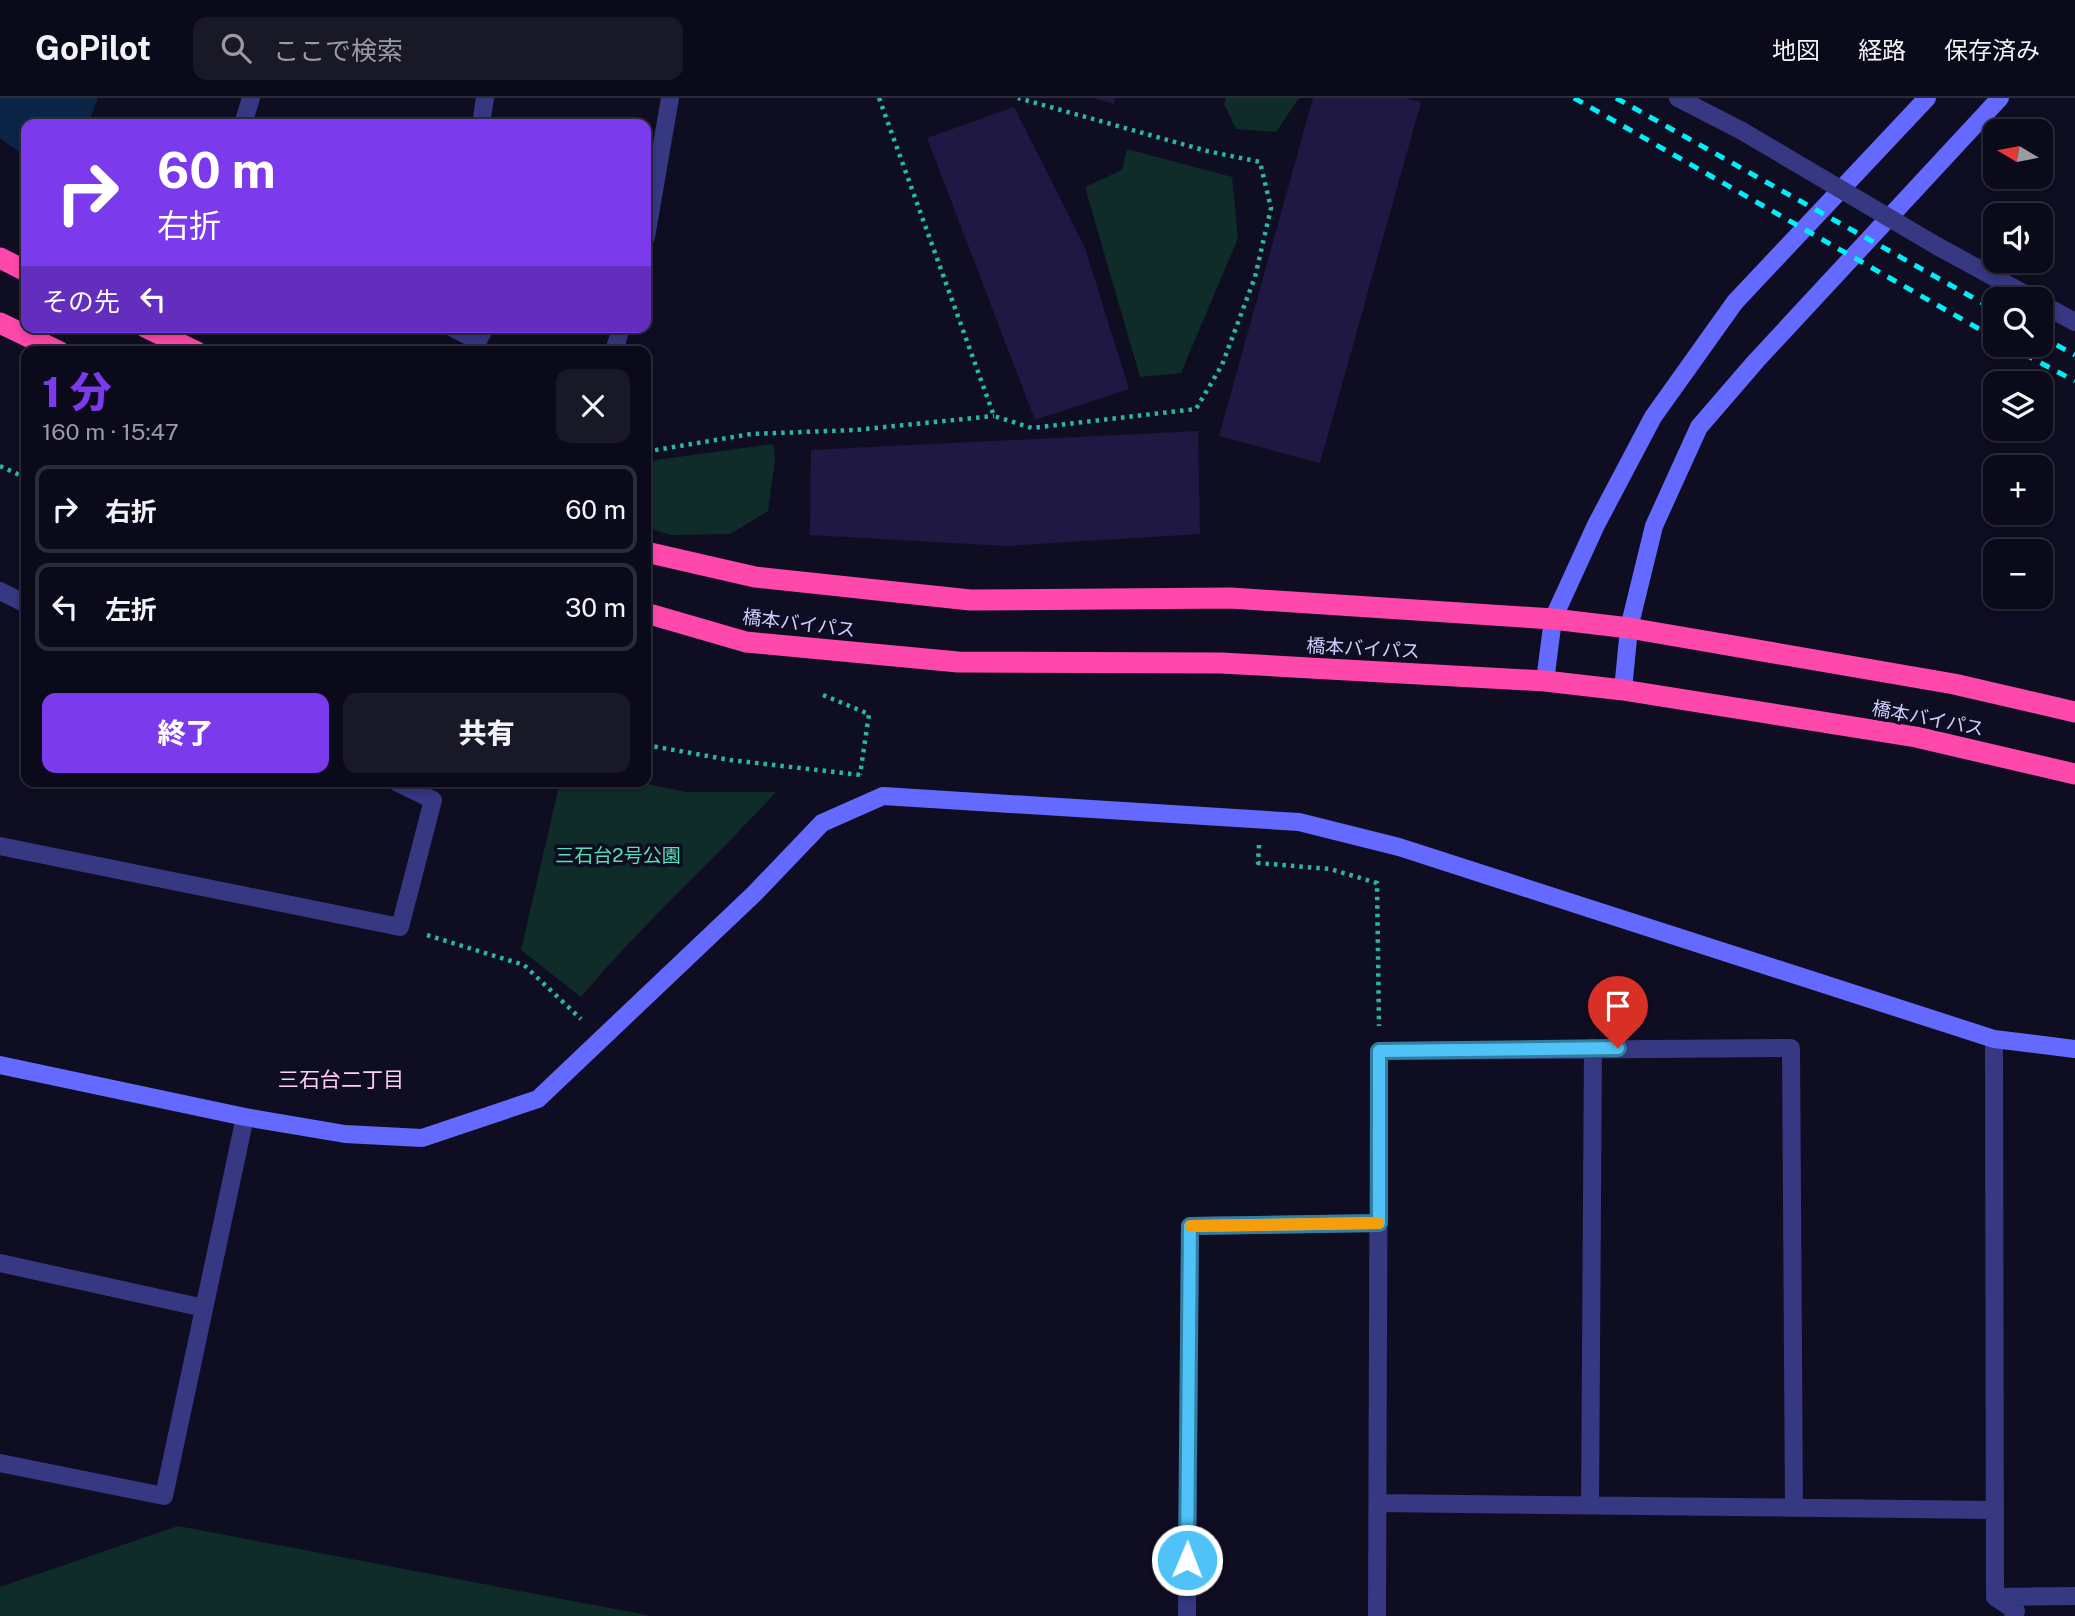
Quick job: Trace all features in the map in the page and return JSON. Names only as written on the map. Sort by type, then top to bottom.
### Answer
[{"type":"highway","points":[[0,258],[21,268]]},
{"type":"highway","points":[[0,323],[48,346]]},
{"type":"highway","points":[[157,333],[185,346]]},
{"type":"highway","name":"橋本バイパス","points":[[651,553],[755,577],[970,600],[1231,598],[1553,619],[1629,628],[1954,684],[2075,712]]},
{"type":"highway","name":"橋本バイパス","points":[[651,614],[746,642],[958,662],[1221,663],[1545,681],[1623,690],[1916,737],[2075,774]]},
{"type":"street","points":[[245,119],[251,98]]},
{"type":"street","points":[[482,119],[485,98]]},
{"type":"street","points":[[651,208],[670,98]]},
{"type":"street","points":[[1678,98],[1741,131],[2012,287]]},
{"type":"street","points":[[1545,681],[1553,619],[1596,525],[1653,417],[1735,302],[1927,98]]},
{"type":"street","points":[[1623,690],[1629,628],[1654,526],[1699,427],[1756,361],[2000,98]]},
{"type":"street","points":[[2053,310],[2075,322]]},
{"type":"street","points":[[463,333],[478,341],[482,333]]},
{"type":"street","points":[[0,591],[21,602]]},
{"type":"street","points":[[0,846],[400,927],[433,800],[406,787]]},
{"type":"street","points":[[0,1065],[245,1117],[345,1134],[422,1138],[538,1099],[754,894],[822,823],[883,796],[944,797],[1299,822],[1399,847],[1994,1039],[2075,1049]]},
{"type":"street","points":[[1994,1039],[1995,1597]]},
{"type":"street","points":[[1590,1505],[1593,1048]]},
{"type":"street","points":[[1377,1616],[1379,1051],[1791,1048],[1794,1508]]},
{"type":"street","points":[[0,1463],[164,1496],[245,1117]]},
{"type":"street","points":[[1187,1616],[1190,1226],[1379,1223]]},
{"type":"street","points":[[0,1264],[204,1308]]},
{"type":"street","points":[[1378,1503],[1996,1510]]},
{"type":"street","points":[[1995,1597],[2075,1596]]},
{"type":"street","points":[[1995,1597],[2015,1611],[2013,1616]]},
{"type":"path","points":[[879,98],[994,416]]},
{"type":"path","points":[[651,451],[751,434],[855,430],[994,416],[1032,428],[1196,410],[1222,365],[1255,277],[1271,208],[1260,163],[1207,151],[1018,98]]},
{"type":"path","points":[[0,466],[21,476]]},
{"type":"path","points":[[823,695],[869,714],[860,775],[866,803]]},
{"type":"path","points":[[651,746],[730,760],[860,775]]},
{"type":"path","points":[[1258,863],[1330,869],[1377,883],[1379,1051]]},
{"type":"path","points":[[400,927],[524,965],[601,1039]]},
{"type":"green space","points":[[1226,98],[1299,98],[1276,132],[1236,129],[1224,104]]},
{"type":"green space","points":[[1127,149],[1232,177],[1238,238],[1181,373],[1140,377],[1085,187],[1122,170]]},
{"type":"green space","points":[[773,444],[775,459],[768,511],[730,534],[670,535],[651,529],[651,462]]},
{"type":"green space","name":"三石台2号公園","points":[[651,785],[686,792],[776,792],[628,944],[581,997],[521,950],[559,787],[651,787]]},
{"type":"green space","points":[[178,1526],[652,1616],[0,1616],[0,1587]]},
{"type":"water","points":[[0,98],[98,98],[90,119],[21,119],[21,153],[0,138]]},
{"type":"building","points":[[1096,98],[1115,98],[1114,104]]},
{"type":"building","points":[[1313,98],[1404,98],[1421,102],[1320,463],[1219,436]]},
{"type":"building","points":[[1014,107],[1085,248],[1129,389],[1035,420],[927,138]]},
{"type":"building","points":[[1198,431],[1200,534],[1005,546],[810,535],[811,450]]},
{"type":"railway","points":[[1574,98],[1983,331]]},
{"type":"railway","points":[[1616,98],[1983,303]]},
{"type":"railway","points":[[2053,343],[2075,355]]},
{"type":"railway","points":[[2030,357],[2075,381]]},
{"type":"slow traffic","points":[[1191,1226],[1378,1223]]},
{"type":"district","name":"三石台二丁目","points":[[341,1079]]},
{"type":"route","points":[[1187,1560],[1190,1226],[1379,1223],[1379,1051],[1618,1048]]}]
